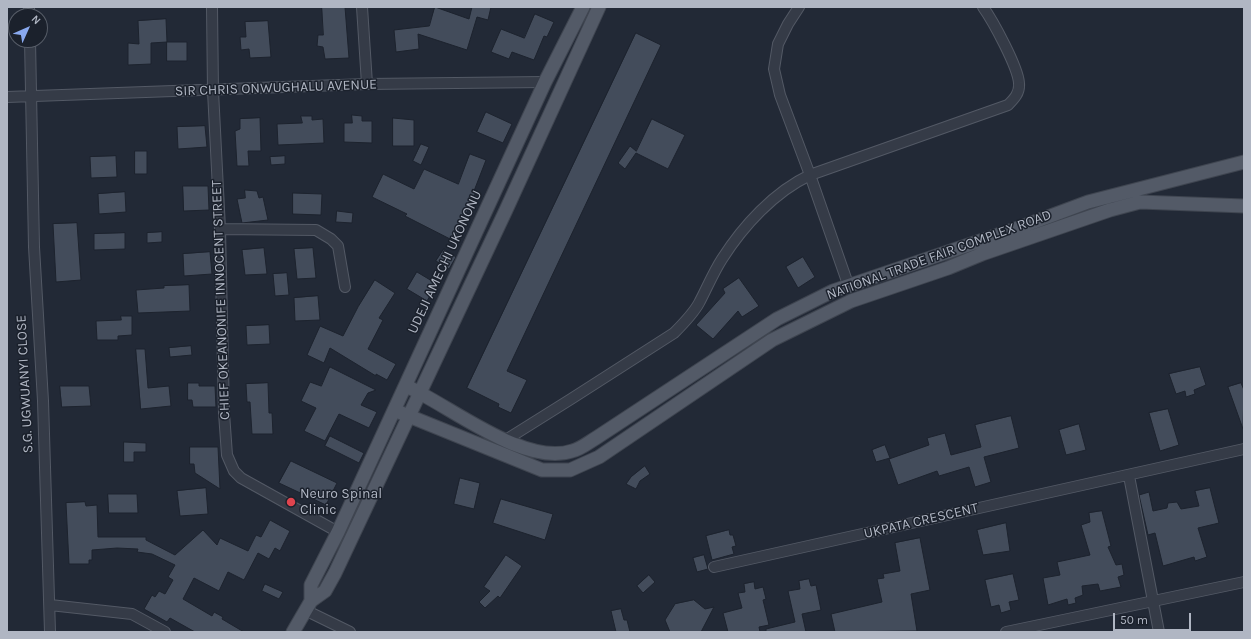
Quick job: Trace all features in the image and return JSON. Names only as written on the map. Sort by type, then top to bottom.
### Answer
[{"type":"main road","name":"UDEJI AMECHI UKONONU","points":[[308,605],[311,585],[338,532],[406,386],[545,82],[583,7]]},
{"type":"main road","points":[[293,632],[308,605],[325,591],[335,573],[407,417],[506,210],[599,7]]},
{"type":"main road","name":"NATIONAL TRADE FAIR COMPLEX ROAD","points":[[406,386],[504,440],[546,454],[572,451],[603,434],[776,319],[833,291],[849,287],[1088,202],[1244,162]]},
{"type":"main road","name":"NATIONAL TRADE FAIR COMPLEX ROAD","points":[[394,410],[407,417],[542,470],[570,470],[599,457],[772,340],[851,301],[1110,210],[1140,202],[1244,206]]},
{"type":"street","name":"CHIEF OKEANONIFE INNOCENT STREET","points":[[212,7],[213,91],[220,229],[224,413],[227,455],[230,464],[241,478],[338,532]]},
{"type":"street","points":[[362,7],[367,84]]},
{"type":"street","points":[[799,7],[778,44],[774,69],[780,95],[849,287]]},
{"type":"street","points":[[504,440],[571,400],[674,333],[686,321],[699,303],[721,260],[743,230],[783,191],[810,175],[1008,105],[1017,96],[1019,84],[1009,54],[983,7]]},
{"type":"street","name":"S.G. UGWUANYI CLOSE","points":[[30,48],[34,246],[43,401],[50,632]]},
{"type":"street","name":"SIR CHRIS ONWUGHALU AVENUE","points":[[7,98],[367,84],[545,82]]},
{"type":"street","points":[[220,229],[316,230],[338,246],[345,287]]},
{"type":"street","name":"UKPATA CRESCENT","points":[[714,568],[1244,449]]},
{"type":"street","points":[[1129,476],[1159,632]]},
{"type":"street","points":[[1012,631],[1152,600],[1244,582]]},
{"type":"street","points":[[308,605],[350,632]]},
{"type":"street","points":[[50,606],[132,614],[165,632]]},
{"type":"building","points":[[322,7],[345,7],[349,58],[325,59],[323,47],[317,46],[318,35],[323,35]]},
{"type":"building","points":[[435,7],[469,19],[472,7],[491,7],[488,20],[477,17],[467,50],[418,34],[419,49],[396,52],[394,30],[429,26]]},
{"type":"building","points":[[535,14],[554,22],[547,37],[544,36],[534,60],[512,52],[509,59],[491,52],[501,29],[524,38]]},
{"type":"building","points":[[166,19],[167,42],[151,43],[151,64],[128,65],[128,43],[139,44],[138,21]]},
{"type":"building","points":[[268,21],[271,57],[250,58],[249,49],[241,50],[240,37],[246,37],[245,22]]},
{"type":"building","points":[[636,33],[661,45],[507,371],[527,380],[511,413],[498,407],[499,404],[467,388]]},
{"type":"building","points":[[167,42],[187,42],[187,61],[167,61]]},
{"type":"building","points":[[486,112],[512,124],[503,143],[477,132]]},
{"type":"building","points":[[352,115],[362,116],[362,121],[372,121],[372,143],[344,142],[344,123],[352,123]]},
{"type":"building","points":[[301,116],[312,116],[312,120],[323,119],[324,143],[278,145],[277,124],[302,123]]},
{"type":"building","points":[[260,118],[261,151],[248,151],[249,166],[237,166],[235,131],[240,129],[240,119]]},
{"type":"building","points":[[393,118],[414,120],[414,146],[393,146]]},
{"type":"building","points":[[652,119],[685,135],[668,169],[636,153],[625,169],[618,163],[630,146],[636,151]]},
{"type":"building","points":[[205,126],[207,147],[178,149],[177,127]]},
{"type":"building","points":[[421,144],[429,147],[421,165],[413,161]]},
{"type":"building","points":[[135,151],[147,151],[147,174],[135,174]]},
{"type":"building","points":[[470,154],[486,160],[474,191],[476,192],[454,241],[405,216],[407,214],[372,197],[383,174],[414,189],[424,169],[458,184]]},
{"type":"building","points":[[116,156],[117,177],[91,178],[90,157]]},
{"type":"building","points":[[285,156],[285,164],[271,165],[270,157]]},
{"type":"building","points":[[183,186],[208,186],[209,210],[184,211]]},
{"type":"building","points":[[245,190],[257,191],[259,198],[263,197],[268,220],[242,223],[237,199],[245,198]]},
{"type":"building","points":[[125,192],[126,212],[99,214],[98,194]]},
{"type":"building","points":[[293,193],[322,194],[321,215],[293,214]]},
{"type":"building","points":[[337,211],[353,213],[352,223],[336,222]]},
{"type":"building","points":[[77,223],[81,280],[56,282],[53,224]]},
{"type":"building","points":[[162,232],[162,242],[147,243],[147,233]]},
{"type":"building","points":[[125,233],[125,249],[94,250],[94,234]]},
{"type":"building","points":[[264,248],[267,274],[245,275],[242,250]]},
{"type":"building","points":[[313,248],[316,278],[297,279],[294,249]]},
{"type":"building","points":[[444,249],[456,257],[449,269],[436,261]]},
{"type":"building","points":[[210,252],[212,274],[184,276],[183,254]]},
{"type":"building","points":[[803,257],[815,277],[798,288],[786,267]]},
{"type":"building","points":[[417,272],[437,284],[427,301],[407,289]]},
{"type":"building","points":[[287,273],[289,295],[275,296],[273,274]]},
{"type":"building","points":[[739,278],[759,306],[742,317],[738,311],[713,339],[696,325],[725,293],[723,289]]},
{"type":"building","points":[[375,280],[395,293],[379,318],[383,320],[368,349],[396,364],[387,380],[376,374],[376,376],[330,348],[324,363],[307,355],[320,326],[343,336],[358,307]]},
{"type":"building","points":[[189,285],[190,311],[138,313],[136,290],[164,288],[164,286]]},
{"type":"building","points":[[318,296],[320,320],[295,321],[294,298]]},
{"type":"building","points":[[121,316],[132,316],[132,335],[118,336],[118,340],[97,340],[96,321],[121,320]]},
{"type":"building","points":[[269,325],[270,344],[247,345],[246,326]]},
{"type":"building","points":[[191,346],[192,355],[170,357],[169,348]]},
{"type":"building","points":[[136,349],[145,349],[148,388],[169,386],[171,406],[141,409]]},
{"type":"building","points":[[330,367],[376,390],[368,393],[361,405],[377,412],[369,428],[339,414],[325,441],[304,431],[316,408],[301,401],[310,382],[321,386]]},
{"type":"building","points":[[1200,367],[1206,385],[1194,390],[1195,394],[1186,397],[1185,391],[1176,394],[1169,374]]},
{"type":"building","points":[[188,383],[199,383],[199,386],[215,386],[216,407],[193,407],[192,400],[188,400]]},
{"type":"building","points":[[268,383],[269,413],[272,413],[273,434],[252,434],[250,402],[247,402],[246,384]]},
{"type":"building","points":[[1241,383],[1244,390],[1243,429],[1228,387]]},
{"type":"building","points":[[60,386],[89,386],[91,406],[62,407]]},
{"type":"building","points":[[1168,409],[1179,445],[1160,451],[1149,413]]},
{"type":"building","points":[[1011,416],[1019,448],[984,457],[991,482],[975,487],[969,467],[939,476],[937,471],[898,485],[889,459],[929,445],[927,438],[945,433],[951,455],[981,447],[975,425]]},
{"type":"building","points":[[1079,424],[1086,450],[1066,455],[1059,430]]},
{"type":"building","points":[[330,436],[364,453],[359,463],[325,446]]},
{"type":"building","points":[[124,442],[146,443],[146,452],[134,452],[134,462],[124,462]]},
{"type":"building","points":[[885,445],[890,458],[876,462],[872,450]]},
{"type":"building","points":[[190,447],[218,447],[220,489],[195,473],[194,464],[190,464]]},
{"type":"building","points":[[291,461],[337,483],[326,505],[279,483]]},
{"type":"building","points":[[645,466],[650,474],[640,481],[636,489],[626,484],[631,477]]},
{"type":"building","points":[[460,478],[480,483],[474,509],[454,504]]},
{"type":"building","points":[[206,488],[208,514],[180,516],[177,491]]},
{"type":"building","points":[[1210,488],[1219,523],[1198,528],[1207,557],[1195,561],[1194,557],[1163,566],[1155,533],[1148,535],[1139,495],[1149,492],[1153,511],[1167,508],[1168,503],[1177,502],[1181,509],[1199,506],[1195,491]]},
{"type":"building","points":[[108,494],[137,494],[138,513],[109,513]]},
{"type":"building","points":[[501,499],[553,514],[545,540],[493,523]]},
{"type":"building","points":[[85,502],[86,506],[97,505],[98,537],[146,537],[146,540],[175,555],[203,530],[217,545],[220,538],[248,551],[256,535],[261,537],[270,520],[290,531],[280,551],[275,548],[269,559],[258,553],[244,580],[228,572],[219,591],[194,578],[183,599],[212,616],[214,612],[223,617],[222,619],[244,632],[195,632],[170,618],[167,622],[144,609],[152,595],[155,597],[159,591],[165,594],[173,580],[168,577],[175,565],[152,554],[137,552],[138,549],[117,548],[92,550],[92,560],[89,560],[89,564],[69,564],[66,503]]},
{"type":"building","points":[[1102,511],[1111,546],[1108,547],[1116,565],[1122,564],[1124,575],[1118,577],[1121,587],[1100,591],[1098,584],[1082,586],[1083,595],[1075,598],[1076,603],[1068,605],[1067,599],[1048,605],[1043,578],[1060,575],[1057,562],[1090,555],[1081,525],[1090,522],[1089,513]]},
{"type":"building","points":[[1006,523],[1010,551],[983,555],[977,530]]},
{"type":"building","points":[[729,530],[730,535],[733,535],[736,546],[732,547],[734,554],[712,560],[706,536]]},
{"type":"building","points":[[920,538],[930,590],[911,594],[917,631],[835,632],[831,614],[882,602],[877,579],[884,578],[883,574],[900,571],[895,543]]},
{"type":"building","points":[[506,555],[522,566],[500,598],[498,596],[485,608],[479,602],[490,591],[484,587]]},
{"type":"building","points":[[704,555],[708,569],[697,572],[693,558]]},
{"type":"building","points":[[1013,574],[1019,600],[1009,602],[1011,610],[1001,613],[999,605],[991,607],[985,580]]},
{"type":"building","points":[[649,575],[655,582],[643,593],[637,586]]},
{"type":"building","points":[[809,579],[811,586],[816,585],[821,610],[802,614],[806,632],[766,632],[766,629],[795,622],[788,591],[800,589],[799,581]]},
{"type":"building","points":[[754,582],[755,589],[763,587],[766,599],[763,600],[769,625],[759,627],[760,632],[728,632],[723,613],[742,608],[738,593],[745,592],[744,584]]},
{"type":"building","points":[[265,584],[283,592],[279,599],[262,591]]},
{"type":"building","points":[[694,600],[705,609],[714,607],[701,632],[670,632],[665,620],[675,604]]},
{"type":"building","points":[[621,609],[624,620],[627,620],[630,632],[616,632],[611,611]]},
{"type":"place","name":"Neuro Spinal Clinic","points":[[291,502]]}]
